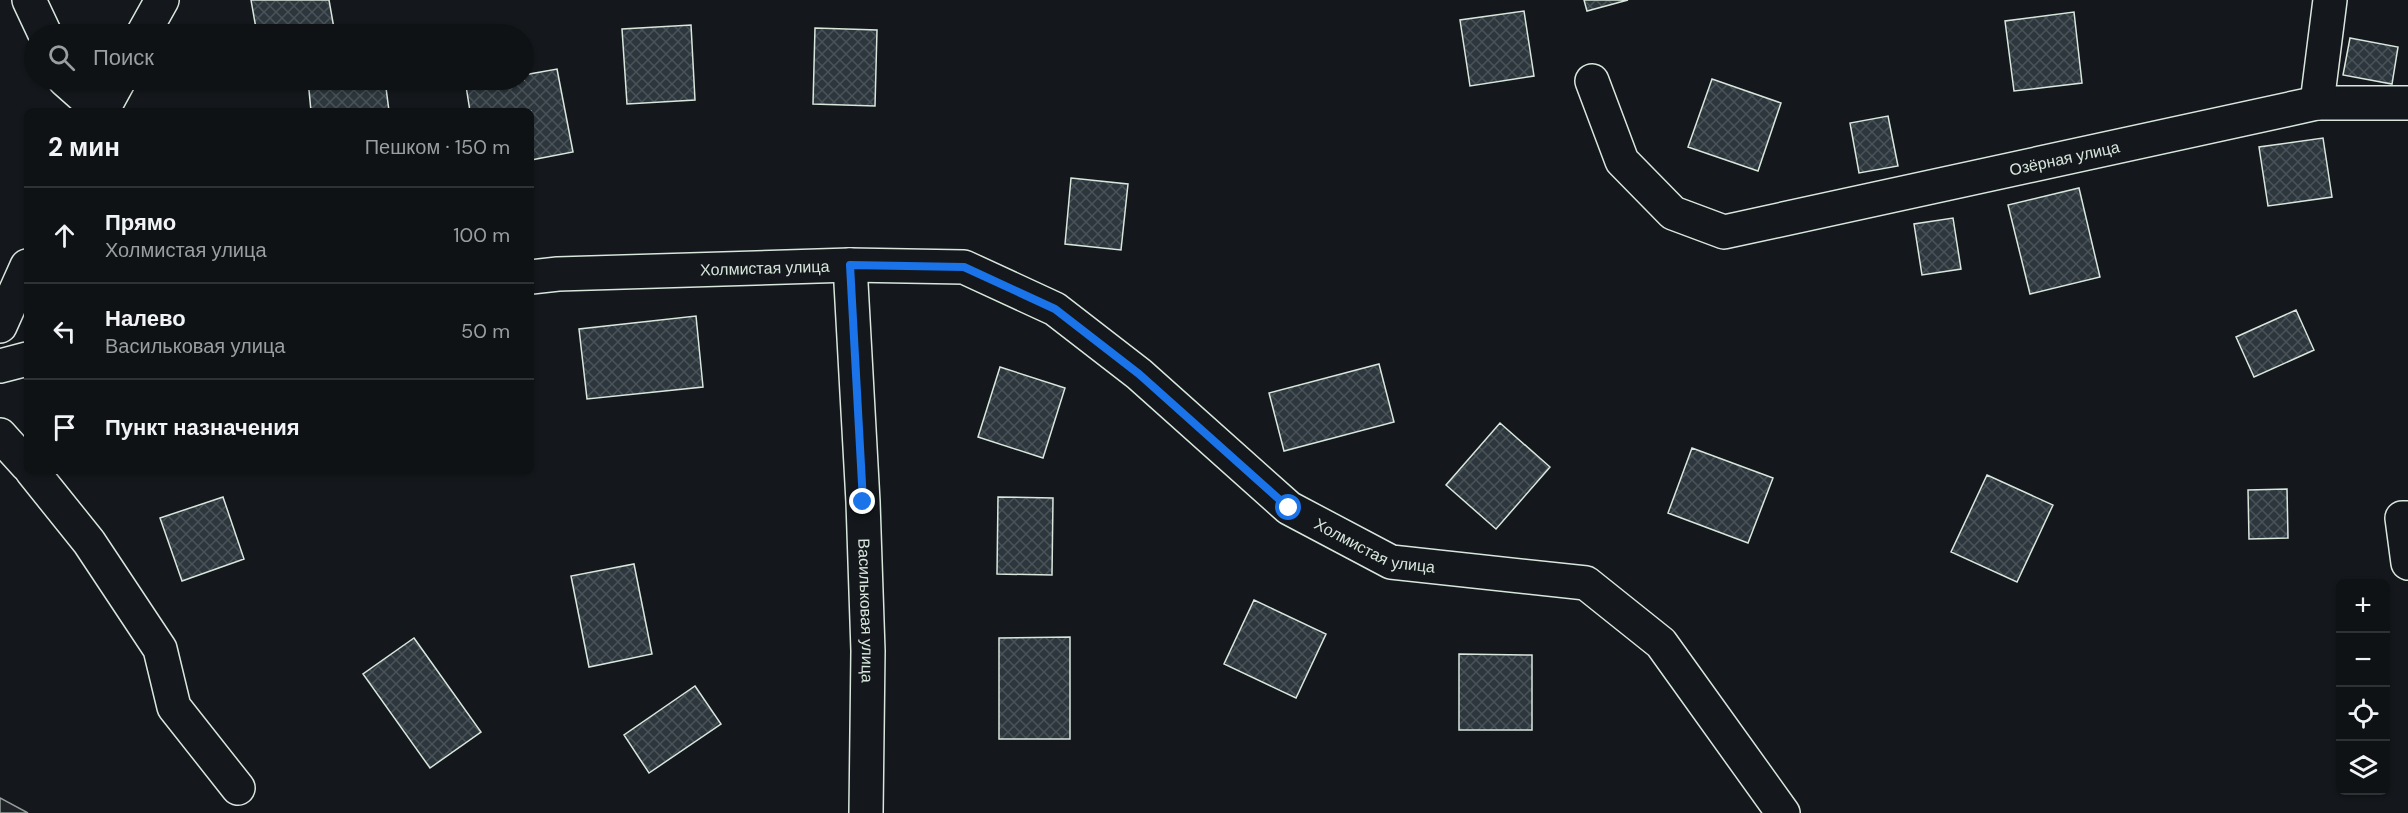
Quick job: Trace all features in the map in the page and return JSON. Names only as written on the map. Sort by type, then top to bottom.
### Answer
[{"type":"street","points":[[29,0],[40,24]]},
{"type":"street","points":[[149,24],[162,0]]},
{"type":"street","points":[[2317,104],[2330,0]]},
{"type":"street","name":"Озёрная улица","points":[[1592,81],[1622,161],[1673,213],[1724,232],[2317,104],[2408,103]]},
{"type":"street","points":[[77,90],[98,108]]},
{"type":"street","points":[[103,108],[113,90]]},
{"type":"street","name":"Холмистая улица","points":[[534,277],[850,265],[964,267],[1055,309],[1139,374],[1289,508],[1391,562],[1586,583],[1660,643],[1783,813]]},
{"type":"street","name":"Васильковая улица","points":[[850,265],[868,639],[866,813]]},
{"type":"street","points":[[0,326],[24,273]]},
{"type":"street","points":[[0,366],[24,360]]},
{"type":"street","points":[[0,435],[24,462]]},
{"type":"street","points":[[34,474],[89,542],[160,649],[174,706],[238,788]]},
{"type":"street","points":[[2405,518],[2408,563]]},
{"type":"green space","points":[[0,798],[28,813],[0,813]]},
{"type":"building","points":[[251,0],[329,0],[333,24],[255,24]]},
{"type":"building","points":[[1584,0],[1628,0],[1587,11]]},
{"type":"building","points":[[1524,11],[1534,76],[1470,86],[1460,20]]},
{"type":"building","points":[[2074,12],[2082,83],[2014,91],[2005,21]]},
{"type":"building","points":[[691,25],[695,100],[627,104],[622,29]]},
{"type":"building","points":[[815,28],[877,30],[875,106],[813,104]]},
{"type":"building","points":[[2350,38],[2398,47],[2392,84],[2343,75]]},
{"type":"building","points":[[557,69],[573,152],[534,159],[534,108],[470,108],[467,90],[534,90],[534,73]]},
{"type":"building","points":[[1712,79],[1781,103],[1758,171],[1688,147]]},
{"type":"building","points":[[309,90],[386,90],[389,108],[311,108]]},
{"type":"building","points":[[1888,116],[1898,166],[1859,173],[1850,123]]},
{"type":"building","points":[[2323,138],[2332,197],[2268,206],[2259,147]]},
{"type":"building","points":[[1071,178],[1128,184],[1121,250],[1065,244]]},
{"type":"building","points":[[2079,188],[2100,277],[2030,294],[2008,205]]},
{"type":"building","points":[[1953,218],[1961,269],[1922,275],[1914,224]]},
{"type":"building","points":[[2296,310],[2314,350],[2254,377],[2236,337]]},
{"type":"building","points":[[696,316],[703,387],[587,399],[579,329]]},
{"type":"building","points":[[1379,364],[1394,422],[1284,451],[1269,393]]},
{"type":"building","points":[[1000,367],[1065,388],[1043,458],[978,437]]},
{"type":"building","points":[[1500,423],[1550,467],[1496,529],[1446,485]]},
{"type":"building","points":[[1692,448],[1773,478],[1748,543],[1668,513]]},
{"type":"building","points":[[1987,475],[2053,505],[2017,582],[1951,552]]},
{"type":"building","points":[[2287,489],[2288,538],[2249,539],[2248,490]]},
{"type":"building","points":[[223,497],[244,559],[182,581],[160,518]]},
{"type":"building","points":[[998,497],[1053,498],[1052,575],[997,574]]},
{"type":"building","points":[[634,564],[652,654],[589,667],[571,576]]},
{"type":"building","points":[[1254,600],[1326,634],[1296,698],[1224,664]]},
{"type":"building","points":[[1070,637],[1070,739],[999,739],[999,638]]},
{"type":"building","points":[[414,638],[481,732],[430,768],[363,674]]},
{"type":"building","points":[[1459,654],[1532,655],[1532,730],[1459,730]]},
{"type":"building","points":[[695,686],[721,724],[649,773],[624,735]]},
{"type":"route","points":[[863,502],[850,265],[964,267],[1055,309],[1139,374],[1289,508]]}]
